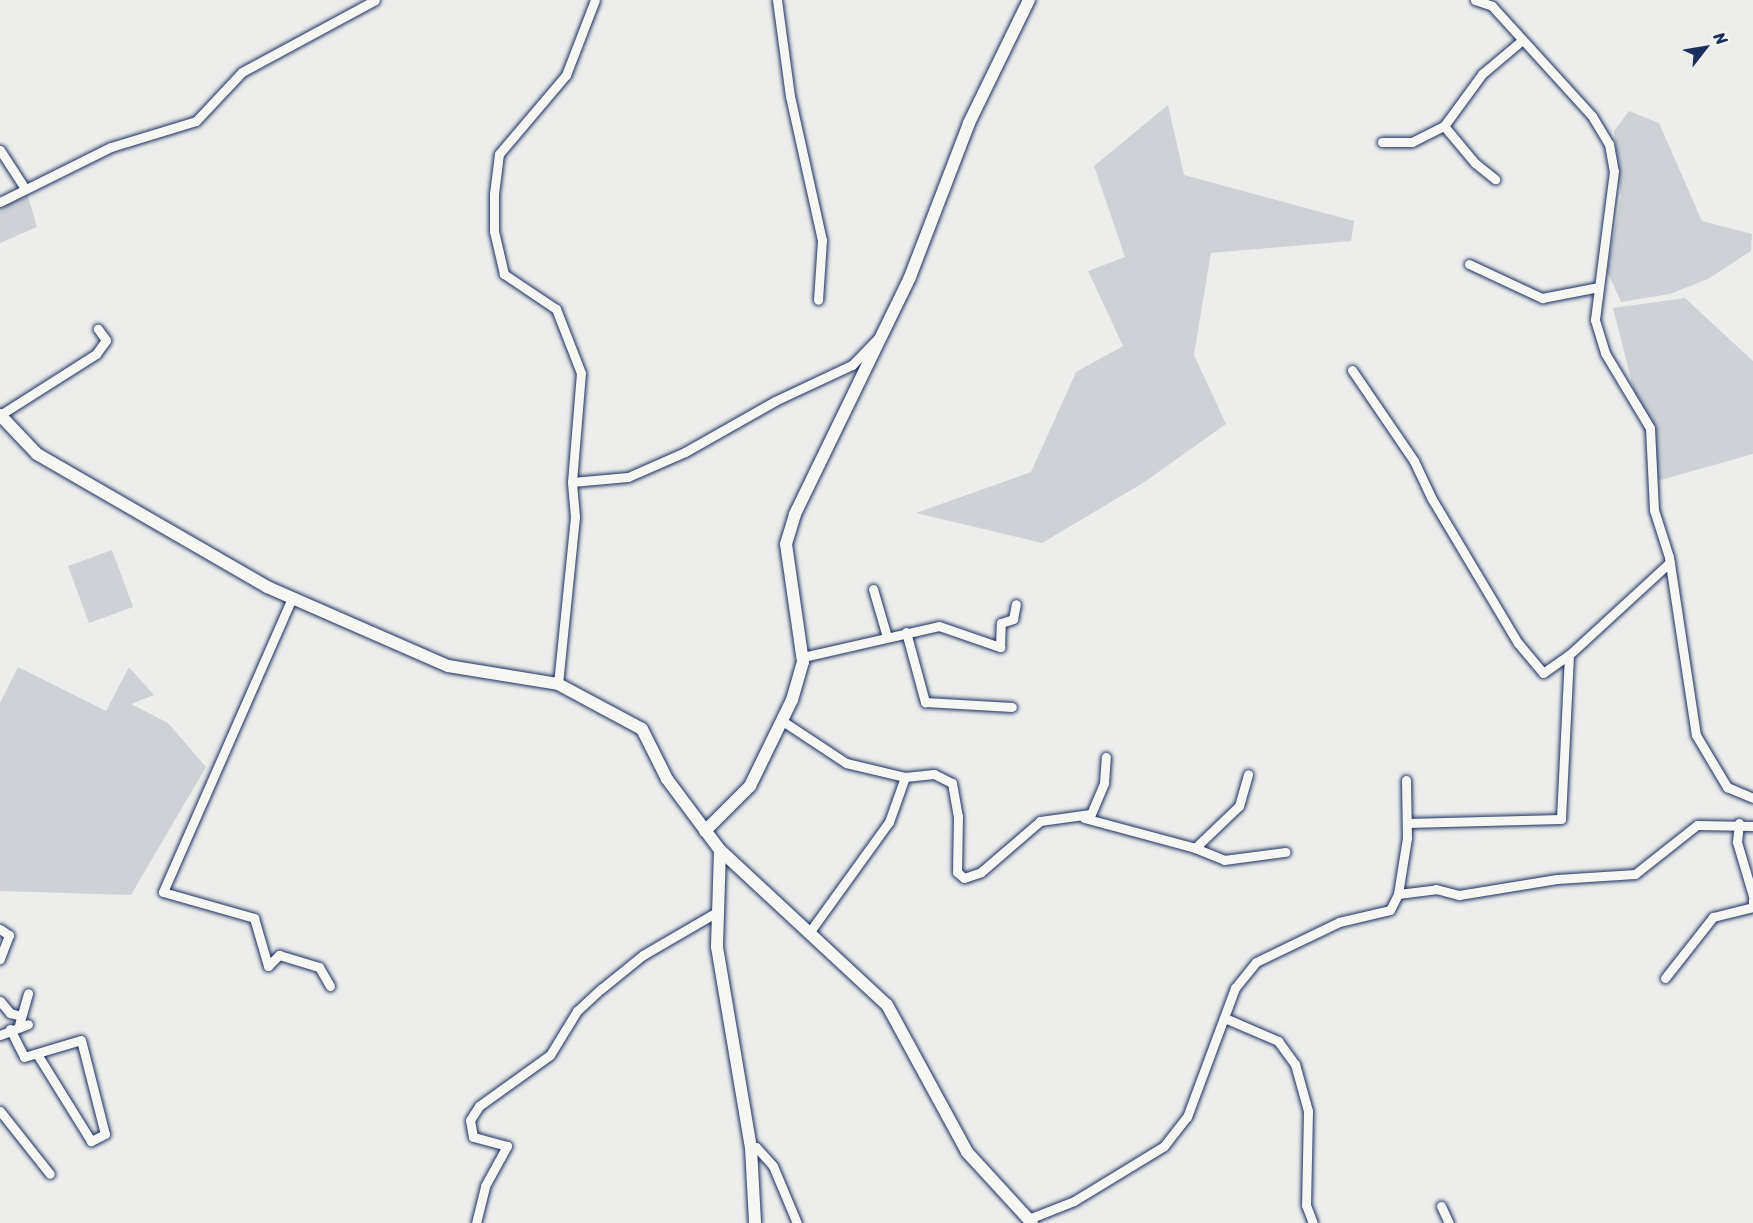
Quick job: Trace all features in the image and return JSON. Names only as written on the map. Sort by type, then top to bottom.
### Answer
[{"type":"street","points":[[0,202],[24,188],[111,147],[196,121],[242,72],[375,0]]},
{"type":"street","points":[[558,684],[574,528],[572,482],[581,373],[556,309],[504,274],[494,231],[494,194],[499,154],[566,75],[595,0]]},
{"type":"street","points":[[777,0],[790,96],[822,240],[818,300]]},
{"type":"street","points":[[705,831],[750,786],[784,722],[803,657],[786,544],[795,514],[910,277],[969,123],[1029,0]]},
{"type":"street","points":[[1474,0],[1492,6],[1521,41],[1592,117],[1609,144],[1614,171],[1595,320],[1605,353],[1650,428],[1654,510],[1670,562],[1696,735],[1727,786],[1753,798]]},
{"type":"street","points":[[1382,142],[1412,142],[1444,126],[1482,74],[1521,41]]},
{"type":"street","points":[[1444,126],[1475,163],[1495,179]]},
{"type":"street","points":[[0,150],[24,188]]},
{"type":"street","points":[[1469,264],[1542,298],[1599,287]]},
{"type":"street","points":[[98,329],[106,340],[96,354],[0,415],[37,454],[292,598],[447,666],[558,684],[642,729],[667,779],[720,850],[811,930],[887,1005],[967,1152],[1031,1221],[1074,1201],[1164,1146],[1187,1118],[1227,1019],[1235,988],[1256,962],[1339,922],[1390,910],[1398,894],[1407,823],[1406,780]]},
{"type":"street","points":[[572,482],[628,477],[685,452],[775,401],[852,365],[884,333]]},
{"type":"street","points":[[1352,370],[1414,461],[1432,499],[1518,643],[1543,673],[1569,655],[1670,562]]},
{"type":"street","points":[[873,589],[887,637]]},
{"type":"street","points":[[292,598],[163,892],[254,918],[268,966],[279,955],[319,967],[330,986]]},
{"type":"street","points":[[803,657],[939,626],[1000,647],[1001,623],[1013,619],[1016,604]]},
{"type":"street","points":[[906,632],[925,702],[1012,707]]},
{"type":"street","points":[[1407,823],[1561,819],[1569,655]]},
{"type":"street","points":[[784,722],[846,763],[905,777],[934,774],[952,783],[958,816],[957,872],[964,878],[981,872],[1040,821],[1084,818],[1110,828],[1195,848],[1224,860],[1285,852]]},
{"type":"street","points":[[1084,818],[1097,802],[1106,756]]},
{"type":"street","points":[[1195,848],[1239,806],[1248,774]]},
{"type":"street","points":[[811,930],[889,822],[905,777]]},
{"type":"street","points":[[1398,894],[1436,889],[1459,895],[1557,879],[1635,874],[1698,825],[1739,823],[1753,826]]},
{"type":"street","points":[[1739,823],[1737,842],[1753,896]]},
{"type":"street","points":[[720,850],[717,946],[751,1148],[755,1223]]},
{"type":"street","points":[[1665,978],[1713,917],[1753,907],[1753,900]]},
{"type":"street","points":[[476,1223],[485,1186],[507,1146],[473,1137],[470,1120],[479,1106],[550,1055],[577,1011],[601,989],[643,956],[717,912]]},
{"type":"street","points":[[0,928],[9,935],[0,959]]},
{"type":"street","points":[[28,993],[20,1023],[24,1057],[81,1040],[105,1134],[91,1140],[37,1054]]},
{"type":"street","points":[[0,1001],[20,1023]]},
{"type":"street","points":[[1227,1019],[1278,1041],[1296,1064],[1308,1111],[1306,1205],[1313,1223]]},
{"type":"street","points":[[0,1035],[20,1023]]},
{"type":"street","points":[[0,1111],[50,1174]]},
{"type":"street","points":[[751,1148],[756,1147],[773,1166],[797,1223]]},
{"type":"street","points":[[1441,1206],[1449,1223]]},
{"type":"shaded area","points":[[1168,105],[1184,175],[1354,221],[1351,241],[1211,253],[1194,355],[1226,424],[1143,483],[1042,543],[916,513],[1031,472],[1076,372],[1123,346],[1088,271],[1125,257],[1094,166]]},
{"type":"shaded area","points":[[1629,111],[1659,123],[1702,221],[1752,234],[1751,251],[1708,279],[1670,294],[1621,302],[1607,271],[1621,196],[1614,131]]},
{"type":"shaded area","points":[[27,193],[37,227],[0,243],[0,207]]},
{"type":"shaded area","points":[[1685,298],[1753,361],[1753,454],[1657,481],[1613,308]]},
{"type":"shaded area","points":[[112,550],[133,607],[89,623],[68,566]]},
{"type":"shaded area","points":[[18,667],[106,711],[129,667],[154,695],[131,704],[168,723],[206,767],[131,895],[0,891],[0,703]]}]
